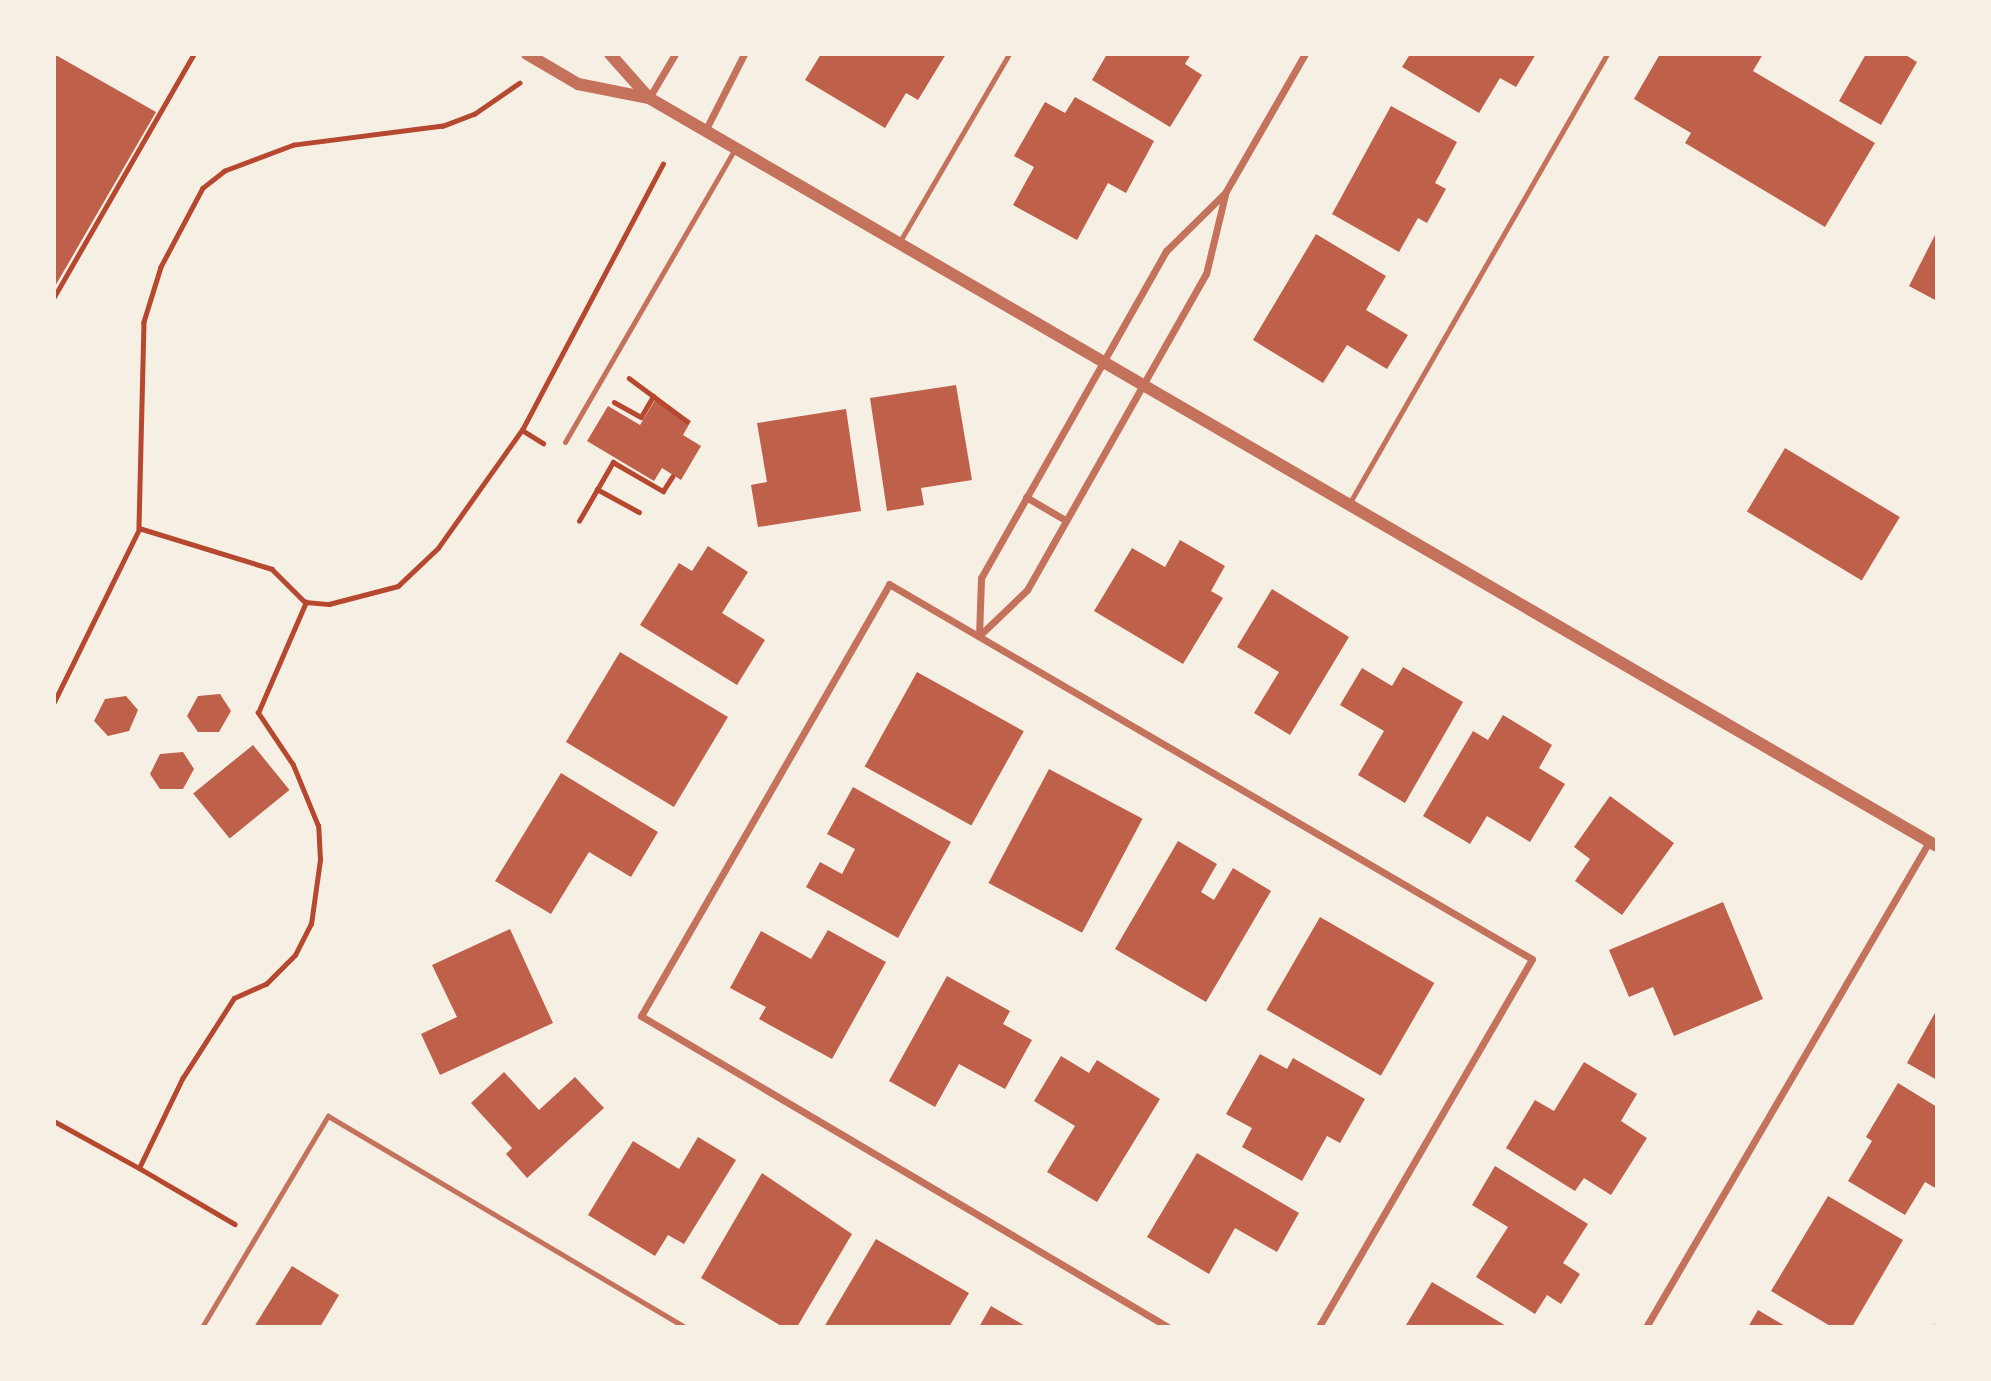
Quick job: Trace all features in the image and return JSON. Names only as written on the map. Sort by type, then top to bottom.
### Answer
[{"type":"street","points":[[527,54],[578,84],[649,98]]},
{"type":"street","points":[[610,54],[649,98],[1933,844],[1646,1327]]},
{"type":"street","points":[[649,98],[676,54]]},
{"type":"street","points":[[705,131],[744,54]]},
{"type":"street","points":[[979,636],[981,578],[1026,497],[1166,251],[1225,193],[1306,54]]},
{"type":"street","points":[[979,636],[1027,590],[1206,274],[1225,193]]},
{"type":"street","points":[[1026,497],[1065,520]]},
{"type":"street","points":[[1168,1327],[641,1016],[889,584],[1532,959],[1319,1327]]},
{"type":"lane","points":[[899,243],[1009,54]]},
{"type":"lane","points":[[1348,505],[1607,54]]},
{"type":"lane","points":[[565,442],[735,149]]},
{"type":"lane","points":[[202,1327],[328,1116],[685,1327]]},
{"type":"path","points":[[54,297],[194,54]]},
{"type":"path","points":[[54,702],[139,529],[144,322],[161,267],[203,188],[225,171],[294,145],[443,126],[475,114],[520,83]]},
{"type":"path","points":[[139,529],[272,569],[304,602],[329,604],[398,586],[438,548],[523,430],[663,164]]},
{"type":"path","points":[[624,374],[687,421]]},
{"type":"path","points":[[595,391],[641,417],[653,396]]},
{"type":"path","points":[[579,521],[612,462],[663,491],[672,477]]},
{"type":"path","points":[[597,489],[639,512]]},
{"type":"path","points":[[139,1168],[182,1079],[234,998],[267,984],[295,955],[311,924],[320,860],[318,826],[293,765],[258,713],[306,602]]},
{"type":"path","points":[[54,1121],[242,1228]]},
{"type":"building","points":[[54,54],[156,112],[54,288]]},
{"type":"building","points":[[821,54],[946,54],[918,100],[906,93],[885,128],[805,80]]},
{"type":"building","points":[[1107,54],[1191,54],[1185,64],[1202,75],[1170,127],[1092,80]]},
{"type":"building","points":[[1410,54],[1536,54],[1516,87],[1500,78],[1479,113],[1402,67]]},
{"type":"building","points":[[1660,54],[1763,54],[1753,71],[1875,143],[1825,227],[1685,143],[1691,133],[1634,99]]},
{"type":"building","points":[[1866,54],[1904,54],[1917,62],[1881,125],[1839,101]]},
{"type":"building","points":[[1075,97],[1154,141],[1126,193],[1108,183],[1077,240],[1013,205],[1034,167],[1014,156],[1045,102],[1065,113]]},
{"type":"building","points":[[1391,106],[1457,142],[1435,183],[1446,189],[1427,223],[1418,218],[1399,252],[1332,214]]},
{"type":"building","points":[[1316,234],[1386,276],[1366,310],[1408,335],[1387,369],[1347,345],[1323,383],[1253,340]]},
{"type":"building","points":[[1935,235],[1937,236],[1937,301],[1909,286]]},
{"type":"building","points":[[956,385],[972,480],[921,488],[924,505],[887,511],[870,398]]},
{"type":"building","points":[[655,400],[691,421],[683,435],[701,446],[681,480],[662,468],[654,481],[587,441],[608,406],[640,425]]},
{"type":"building","points":[[846,409],[861,511],[758,527],[751,485],[767,482],[757,423]]},
{"type":"building","points":[[1785,448],[1900,517],[1862,580],[1747,511]]},
{"type":"building","points":[[1180,540],[1225,566],[1211,591],[1223,598],[1183,664],[1094,611],[1132,548],[1165,567]]},
{"type":"building","points":[[708,546],[748,572],[722,613],[765,640],[737,685],[640,625],[679,563],[692,571]]},
{"type":"building","points":[[1272,589],[1349,637],[1290,735],[1254,713],[1279,672],[1237,647]]},
{"type":"building","points":[[620,652],[728,717],[674,807],[566,742]]},
{"type":"building","points":[[1403,667],[1463,702],[1405,803],[1358,775],[1384,731],[1340,705],[1362,668],[1392,686]]},
{"type":"building","points":[[917,672],[1024,731],[971,826],[865,766]]},
{"type":"building","points":[[220,694],[231,711],[219,732],[198,732],[187,716],[198,696]]},
{"type":"building","points":[[126,696],[138,710],[129,731],[108,736],[94,721],[105,699]]},
{"type":"building","points":[[1503,715],[1552,745],[1539,768],[1565,784],[1530,842],[1487,816],[1470,844],[1423,816],[1473,731],[1488,740]]},
{"type":"building","points":[[253,745],[290,790],[230,839],[193,793]]},
{"type":"building","points":[[183,752],[194,769],[183,789],[160,789],[150,774],[160,754]]},
{"type":"building","points":[[1049,769],[1143,819],[1082,933],[988,883]]},
{"type":"building","points":[[561,773],[658,832],[631,877],[589,852],[551,914],[495,881]]},
{"type":"building","points":[[853,787],[951,842],[898,938],[806,887],[820,862],[842,874],[855,849],[827,834]]},
{"type":"building","points":[[1610,796],[1674,843],[1622,915],[1575,881],[1590,859],[1574,847]]},
{"type":"building","points":[[1178,841],[1217,864],[1201,892],[1214,900],[1233,868],[1271,891],[1206,1002],[1115,949]]},
{"type":"building","points":[[1723,902],[1763,999],[1674,1036],[1653,987],[1629,997],[1609,950]]},
{"type":"building","points":[[1320,917],[1434,983],[1381,1076],[1266,1010]]},
{"type":"building","points":[[510,929],[553,1023],[440,1075],[421,1034],[457,1017],[432,965]]},
{"type":"building","points":[[828,930],[886,962],[832,1059],[759,1019],[766,1007],[730,988],[761,931],[811,959]]},
{"type":"building","points":[[947,976],[1010,1011],[1003,1024],[1032,1040],[1005,1089],[959,1064],[935,1107],[889,1081]]},
{"type":"building","points":[[1937,1009],[1937,1080],[1907,1063]]},
{"type":"building","points":[[1260,1054],[1287,1069],[1293,1058],[1365,1099],[1340,1143],[1327,1136],[1302,1181],[1242,1147],[1252,1128],[1226,1114]]},
{"type":"building","points":[[1061,1056],[1089,1073],[1097,1060],[1160,1099],[1097,1202],[1047,1172],[1075,1126],[1034,1101]]},
{"type":"building","points":[[1584,1062],[1637,1094],[1621,1121],[1647,1138],[1611,1195],[1584,1178],[1575,1191],[1506,1148],[1535,1100],[1554,1111]]},
{"type":"building","points":[[504,1072],[539,1110],[575,1077],[604,1108],[527,1178],[506,1154],[512,1148],[471,1103]]},
{"type":"building","points":[[1898,1083],[1937,1107],[1937,1189],[1925,1182],[1905,1215],[1848,1181],[1872,1141],[1866,1137]]},
{"type":"building","points":[[698,1137],[736,1160],[684,1244],[668,1235],[655,1256],[588,1215],[633,1141],[679,1169]]},
{"type":"building","points":[[1197,1153],[1299,1213],[1277,1252],[1235,1228],[1209,1274],[1147,1237]]},
{"type":"building","points":[[1495,1166],[1588,1224],[1563,1263],[1580,1274],[1561,1304],[1547,1295],[1535,1314],[1476,1277],[1508,1227],[1472,1205]]},
{"type":"building","points":[[762,1173],[852,1234],[797,1327],[783,1327],[701,1278]]},
{"type":"building","points":[[1828,1196],[1903,1240],[1852,1327],[1832,1327],[1771,1291]]},
{"type":"building","points":[[876,1239],[969,1293],[949,1327],[824,1327]]},
{"type":"building","points":[[292,1266],[339,1295],[320,1327],[254,1327]]},
{"type":"building","points":[[1432,1282],[1508,1327],[1406,1325]]},
{"type":"building","points":[[991,1306],[1027,1327],[979,1327]]},
{"type":"building","points":[[1758,1310],[1787,1327],[1748,1327]]}]
